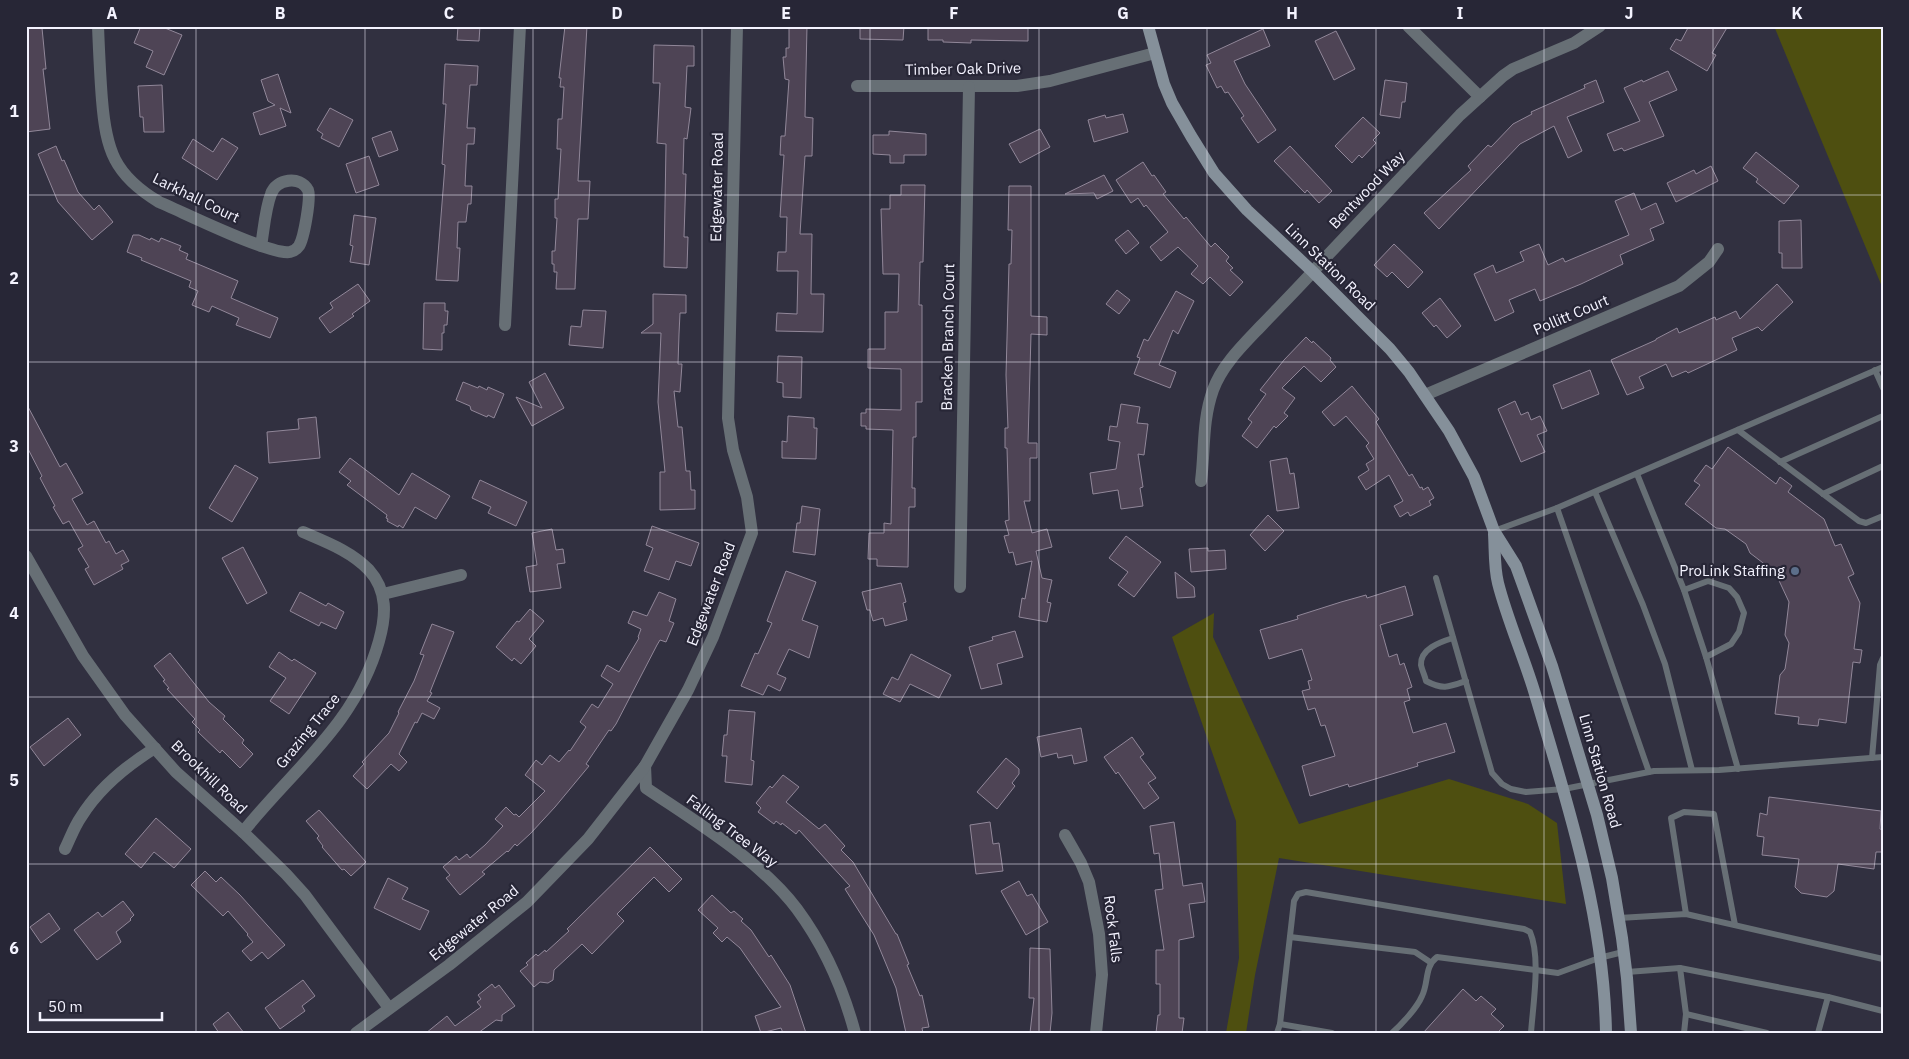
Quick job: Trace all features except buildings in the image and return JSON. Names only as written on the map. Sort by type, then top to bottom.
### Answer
[{"type":"street","name":"Larkhall Court","points":[[98,26],[105,131],[112,154],[125,174],[147,194],[160,202],[261,246],[282,253],[292,252],[298,248],[302,240],[309,197],[307,189],[293,180],[276,185],[271,193],[261,246]]},
{"type":"street","points":[[505,325],[520,26]]},
{"type":"street","name":"Edgewater Road","points":[[356,1033],[449,965],[527,902],[588,839],[645,766],[688,690],[713,637],[752,533],[747,497],[734,450],[728,418],[738,26]]},
{"type":"street","name":"Linn Station Road","points":[[1148,26],[1172,103],[1214,173],[1247,210],[1313,272],[1390,349],[1425,395],[1449,431],[1474,477],[1494,531],[1516,566],[1552,666],[1588,784],[1612,878],[1619,918],[1627,972],[1631,1033]]},
{"type":"street","points":[[1408,26],[1480,97]]},
{"type":"street","name":"Bentwood Way","points":[[1201,481],[1202,449],[1206,418],[1213,390],[1222,372],[1238,350],[1480,97],[1503,76],[1513,69],[1574,43],[1600,26]]},
{"type":"street","name":"Timber Oak Drive","points":[[857,86],[1017,86],[1050,81],[1155,53]]},
{"type":"street","name":"Bracken Branch Court","points":[[960,587],[968,87]]},
{"type":"street","name":"Pollitt Court","points":[[1425,395],[1679,286],[1709,262],[1718,249]]},
{"type":"street","name":"Linn Station Road","points":[[1494,531],[1498,581],[1529,674],[1574,822],[1588,883],[1603,981],[1606,1033]]},
{"type":"street","name":"Grazing Trace","points":[[243,832],[332,731],[356,698],[374,658],[385,620],[383,594],[370,571],[357,559],[303,532]]},
{"type":"street","name":"Brookhill Road","points":[[26,556],[83,656],[125,715],[176,772],[243,832],[305,895],[389,1008]]},
{"type":"street","points":[[383,594],[461,576]]},
{"type":"street","points":[[65,849],[80,817],[94,800],[120,772],[155,748]]},
{"type":"street","name":"Falling Tree Way","points":[[645,766],[646,788],[762,872],[796,908],[823,948],[843,990],[855,1033]]},
{"type":"street","name":"Rock Falls","points":[[1066,836],[1081,862],[1089,882],[1099,934],[1102,975],[1096,1033]]},
{"type":"lane","points":[[1494,531],[1595,492],[1883,367]]},
{"type":"lane","points":[[1875,370],[1883,388]]},
{"type":"lane","points":[[1780,462],[1883,416]]},
{"type":"lane","points":[[1738,430],[1859,521],[1866,523],[1883,516]]},
{"type":"lane","points":[[1823,494],[1883,466]]},
{"type":"lane","points":[[1637,474],[1684,590],[1706,657],[1738,769]]},
{"type":"lane","points":[[1595,492],[1643,605],[1665,664],[1692,770]]},
{"type":"lane","points":[[1557,508],[1649,772]]},
{"type":"lane","points":[[1436,578],[1492,773],[1502,784],[1511,789],[1526,792],[1564,789],[1649,772],[1738,769],[1883,757]]},
{"type":"lane","points":[[1684,590],[1708,581],[1729,588],[1737,597],[1744,613],[1739,632],[1731,644],[1706,657]]},
{"type":"lane","points":[[1453,638],[1434,644],[1424,656],[1421,664],[1426,681],[1437,687],[1448,687],[1466,681]]},
{"type":"lane","points":[[1872,758],[1880,711],[1882,663]]},
{"type":"lane","points":[[1686,914],[1671,818],[1684,812],[1714,814],[1735,925]]},
{"type":"lane","points":[[1277,1033],[1280,1024],[1294,901],[1298,894],[1306,892],[1524,929],[1530,932],[1535,942],[1531,1033]]},
{"type":"lane","points":[[1619,918],[1686,914],[1883,959]]},
{"type":"lane","points":[[1290,937],[1415,952],[1430,962]]},
{"type":"lane","points":[[1392,1033],[1422,997],[1430,962],[1437,957],[1558,973],[1599,958],[1623,952]]},
{"type":"lane","points":[[1627,972],[1680,968],[1828,997],[1883,1011]]},
{"type":"lane","points":[[1680,968],[1686,1014],[1684,1033]]},
{"type":"lane","points":[[1818,1033],[1828,997]]},
{"type":"lane","points":[[1686,1014],[1767,1033]]},
{"type":"lane","points":[[1280,1024],[1332,1033]]},
{"type":"shaded area","points":[[1774,26],[1883,26],[1883,289]]},
{"type":"shaded area","points":[[1214,613],[1213,637],[1299,824],[1449,779],[1528,804],[1557,823],[1566,904],[1279,858],[1255,975],[1246,1033],[1226,1033],[1239,958],[1236,821],[1172,637]]},
{"type":"place","name":"ProLink Staffing","points":[[1795,571]]}]
